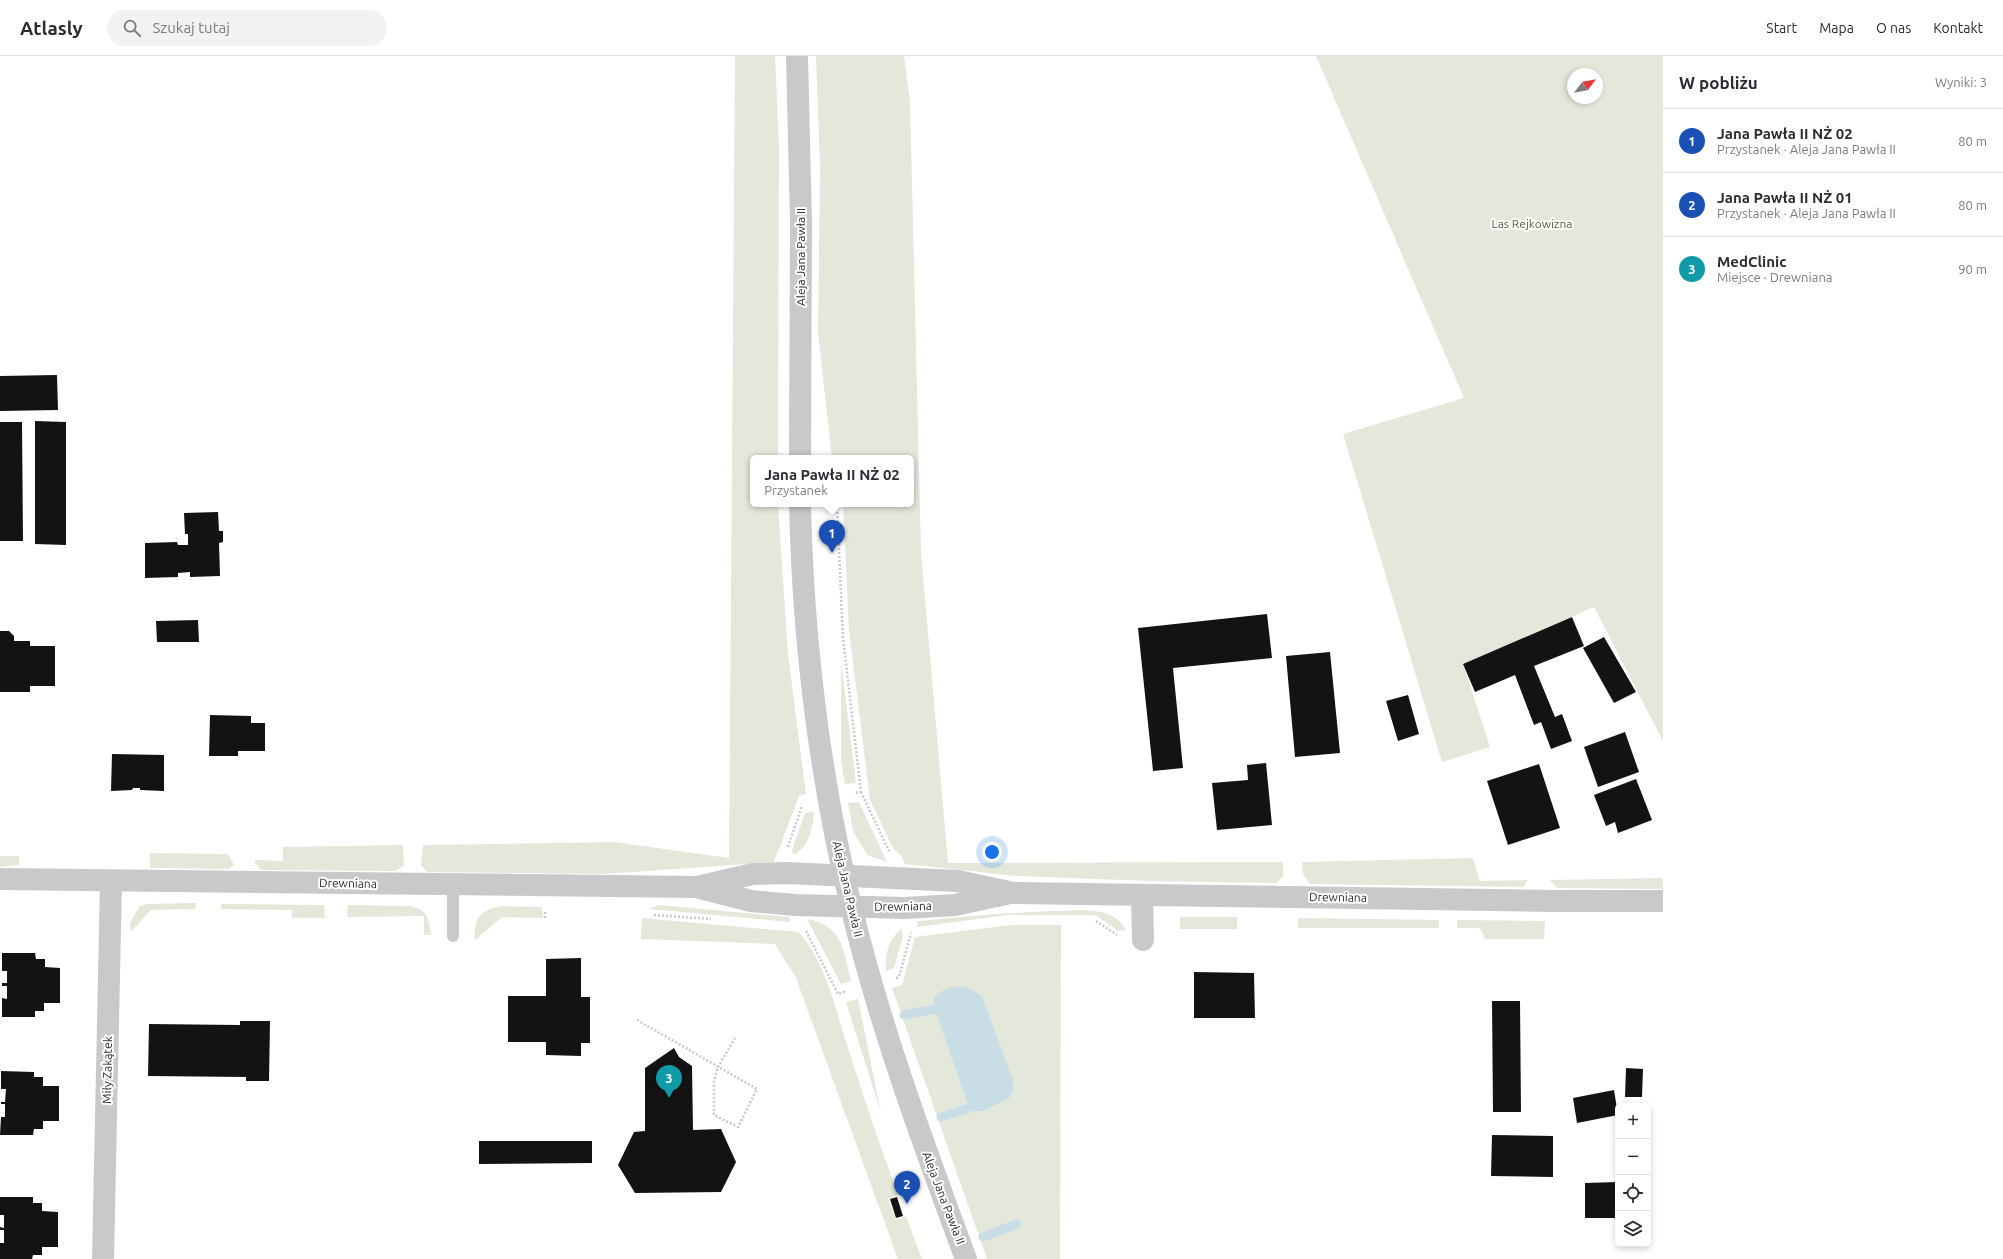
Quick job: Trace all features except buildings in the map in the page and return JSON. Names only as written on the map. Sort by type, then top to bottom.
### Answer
[{"type":"street","name":"Aleja Jana Pawła II","points":[[797,56],[801,223],[800,455]]},
{"type":"street","name":"Aleja Jana Pawła II","points":[[800,507],[805,617],[815,714],[828,798],[851,906],[872,985],[919,1134],[966,1259]]},
{"type":"street","name":"Drewniana","points":[[0,879],[697,887],[753,874],[844,874],[958,880],[1014,893],[1142,896],[1663,901]]},
{"type":"street","name":"Miły Zakątek","points":[[103,1259],[111,881]]},
{"type":"street","name":"Drewniana","points":[[697,887],[751,901],[905,908],[955,905],[1014,893]]},
{"type":"street","points":[[1142,896],[1142,940]]},
{"type":"lane","points":[[453,885],[453,936]]},
{"type":"path","points":[[837,507],[843,638]]},
{"type":"path","points":[[1094,920],[1126,940],[1142,940]]},
{"type":"path","points":[[911,932],[919,932]]},
{"type":"path","points":[[637,1020],[718,1068],[758,1089],[738,1127],[714,1115],[714,1081],[718,1068],[735,1038]]},
{"type":"green space","points":[[735,56],[775,56],[779,147],[778,455],[750,455],[750,507],[778,507],[788,654],[806,794],[799,796],[774,862],[604,874],[427,872],[421,865],[423,845],[614,842],[729,858]]},
{"type":"green space","points":[[816,56],[904,56],[910,102],[921,552],[948,863],[1283,862],[1283,876],[1277,883],[1150,881],[1016,876],[905,864],[902,857],[893,848],[870,800],[849,631],[843,507],[914,507],[914,455],[832,455],[818,333],[820,167]]},
{"type":"green space","name":"Las Rejkowizna","points":[[1316,56],[1663,56],[1663,741],[1594,607],[1463,664],[1490,747],[1442,762],[1343,434],[1464,398]]},
{"type":"green space","points":[[841,661],[856,783],[845,784],[841,761]]},
{"type":"green space","points":[[859,802],[887,862],[867,855],[853,831],[848,803]]},
{"type":"green space","points":[[814,812],[813,824],[809,836],[803,847],[793,855],[792,850],[805,813]]},
{"type":"green space","points":[[403,845],[404,865],[396,871],[261,870],[255,863],[255,860],[283,861],[283,847]]},
{"type":"green space","points":[[150,853],[228,854],[234,865],[229,869],[150,868]]},
{"type":"green space","points":[[0,856],[19,856],[19,865],[0,867]]},
{"type":"green space","points":[[1473,858],[1480,881],[1528,880],[1523,887],[1310,884],[1303,874],[1302,862]]},
{"type":"green space","points":[[1663,878],[1663,889],[1557,888],[1550,880]]},
{"type":"green space","points":[[196,903],[195,909],[151,910],[131,932],[130,923],[140,906],[146,904]]},
{"type":"green space","points":[[221,904],[324,905],[325,918],[292,918],[292,910],[221,909]]},
{"type":"green space","points":[[348,905],[410,906],[416,908],[424,912],[428,919],[431,935],[424,935],[424,916],[347,917]]},
{"type":"green space","points":[[658,905],[790,917],[790,922],[649,909]]},
{"type":"green space","points":[[502,906],[542,907],[543,918],[502,917],[475,940],[475,926],[480,916],[484,912]]},
{"type":"green space","points":[[1083,910],[1103,913],[1112,916],[1120,922],[1126,930],[1118,931],[1097,916],[1093,915],[1008,915],[917,927],[918,921],[995,914]]},
{"type":"green space","points":[[1180,917],[1237,917],[1237,929],[1180,929]]},
{"type":"green space","points":[[642,918],[799,932],[809,945],[830,990],[861,1090],[898,1195],[888,1199],[896,1220],[906,1216],[922,1259],[898,1259],[796,978],[775,944],[641,939]]},
{"type":"green space","points":[[1298,918],[1439,920],[1439,928],[1298,928]]},
{"type":"green space","points":[[807,919],[819,922],[828,927],[840,941],[851,981],[841,984]]},
{"type":"green space","points":[[1457,920],[1545,921],[1544,939],[1485,939],[1480,928],[1457,928]]},
{"type":"green space","points":[[1011,925],[1061,925],[1060,1259],[987,1259],[892,988],[902,985],[915,937]]},
{"type":"green space","points":[[901,929],[903,936],[894,968],[886,971],[888,948],[893,938]]},
{"type":"green space","points":[[858,999],[881,1113],[846,1002]]},
{"type":"water","points":[[964,986],[982,996],[1013,1080],[1013,1092],[1009,1098],[983,1111],[974,1111],[969,1108],[934,1006],[934,998],[944,990]]},
{"type":"waterway","points":[[904,1015],[935,1009]]},
{"type":"waterway","points":[[941,1117],[969,1108]]},
{"type":"waterway","points":[[983,1237],[1017,1224]]},
{"type":"place","name":"Jana Pawła II NŻ 02","points":[[832,553]]},
{"type":"place","name":"MedClinic","points":[[669,1098]]},
{"type":"place","name":"Jana Pawła II NŻ 01","points":[[907,1204]]}]
